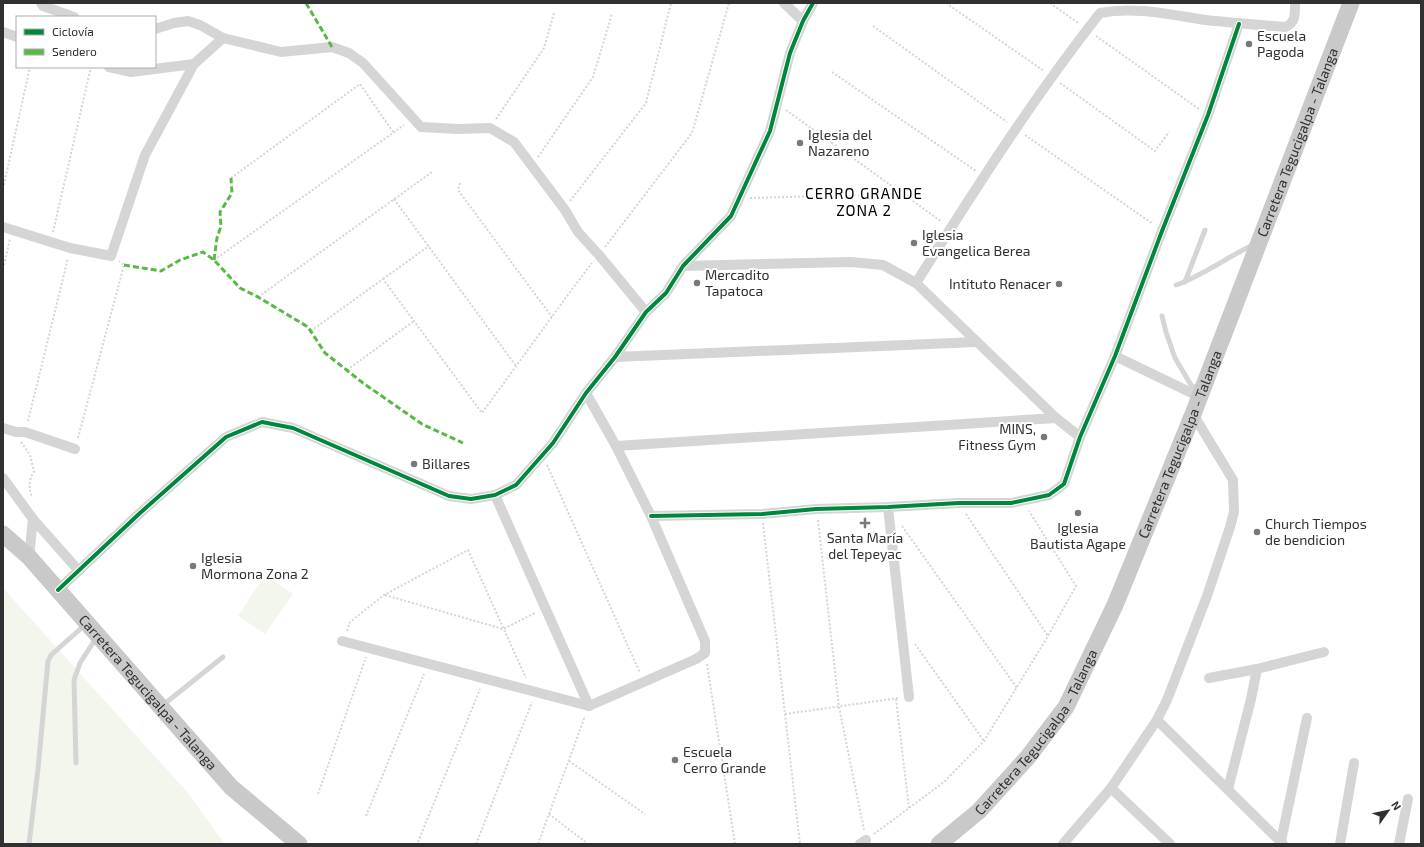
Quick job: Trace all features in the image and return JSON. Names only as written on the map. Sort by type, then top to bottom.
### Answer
[{"type":"main road","name":"Carretera Tegucigalpa - Talanga","points":[[939,844],[979,811],[1028,757],[1066,706],[1115,605],[1193,414],[1352,3]]},
{"type":"main road","name":"Carretera Tegucigalpa - Talanga","points":[[3,534],[29,557],[231,787],[299,844]]},
{"type":"street","points":[[42,3],[44,6],[71,16]]},
{"type":"street","points":[[784,3],[803,21]]},
{"type":"street","points":[[58,590],[140,513],[226,437],[262,422],[293,428],[449,496],[471,499],[495,495],[516,485],[553,443],[586,393],[616,357],[646,312],[666,293],[683,266],[731,216],[770,131],[790,53],[803,21],[813,3]]},
{"type":"street","points":[[916,283],[950,229],[1052,77],[1100,13],[1115,10],[1137,10],[1239,24],[1286,27],[1294,21],[1295,3]]},
{"type":"street","points":[[156,29],[174,23],[188,21],[200,25],[223,38],[281,52],[332,47],[348,53],[363,63],[421,127],[458,129],[490,128],[514,142],[565,210],[578,232],[646,312]]},
{"type":"street","points":[[651,516],[762,514],[816,509],[958,503],[1011,504],[1049,495],[1064,484],[1080,437],[1115,356],[1162,230],[1208,115],[1239,24]]},
{"type":"street","points":[[3,32],[16,37]]},
{"type":"street","points":[[8,229],[70,248],[111,256],[145,155],[194,64],[223,38]]},
{"type":"street","points":[[113,68],[131,72],[194,64]]},
{"type":"street","points":[[683,266],[851,262],[883,265],[916,283],[1056,418],[1080,437]]},
{"type":"street","points":[[616,357],[977,342]]},
{"type":"street","points":[[1115,356],[1200,394]]},
{"type":"street","points":[[342,641],[589,706],[696,659],[705,653],[705,641],[651,516],[616,446],[586,393]]},
{"type":"street","points":[[1064,844],[1111,788],[1157,720],[1167,700],[1207,596],[1234,512],[1231,477],[1193,414]]},
{"type":"street","points":[[616,446],[1056,418]]},
{"type":"street","points":[[3,428],[75,449]]},
{"type":"street","points":[[3,478],[33,519],[79,571]]},
{"type":"street","points":[[495,495],[589,706]]},
{"type":"street","points":[[888,507],[909,697]]},
{"type":"street","points":[[29,557],[33,519]]},
{"type":"street","points":[[1209,678],[1257,669],[1324,652]]},
{"type":"street","points":[[1228,789],[1251,699],[1257,669]]},
{"type":"street","points":[[1282,843],[1307,718]]},
{"type":"street","points":[[1157,720],[1282,843]]},
{"type":"street","points":[[1340,844],[1354,764]]},
{"type":"street","points":[[1111,788],[1170,844]]},
{"type":"street","points":[[1399,844],[1408,799]]},
{"type":"lane","points":[[1185,282],[1205,230]]},
{"type":"lane","points":[[1176,285],[1206,272],[1237,252],[1260,242]]},
{"type":"lane","points":[[1162,316],[1175,358],[1191,385],[1200,394]]},
{"type":"lane","points":[[76,763],[74,680],[92,629]]},
{"type":"lane","points":[[28,844],[38,769],[48,662],[51,655],[92,629]]},
{"type":"lane","points":[[161,707],[223,657]]},
{"type":"path","points":[[565,210],[564,208],[646,103],[671,3]]},
{"type":"path","points":[[383,280],[482,413],[552,317],[692,133],[729,3]]},
{"type":"path","points":[[1050,3],[1208,115]]},
{"type":"path","points":[[490,128],[544,48],[554,13]]},
{"type":"path","points":[[531,166],[593,77],[612,14]]},
{"type":"path","points":[[3,189],[30,68]]},
{"type":"path","points":[[50,242],[91,68]]},
{"type":"path","points":[[832,72],[985,177]]},
{"type":"path","points":[[231,178],[360,84],[393,132]]},
{"type":"path","points":[[777,104],[950,229]]},
{"type":"path","points":[[214,260],[414,118]]},
{"type":"path","points":[[258,297],[432,172]]},
{"type":"path","points":[[460,183],[458,190],[552,317]]},
{"type":"path","points":[[739,198],[902,194]]},
{"type":"path","points":[[394,199],[516,366]]},
{"type":"path","points":[[3,269],[8,229]]},
{"type":"path","points":[[311,331],[429,246]]},
{"type":"path","points":[[33,519],[32,498],[29,489],[31,476],[34,472],[30,455],[20,432],[70,248]]},
{"type":"path","points":[[75,449],[124,264],[111,256]]},
{"type":"path","points":[[347,370],[414,321]]},
{"type":"path","points":[[543,455],[645,682]]},
{"type":"path","points":[[816,509],[839,707],[863,842],[944,782],[984,741],[1048,636],[1076,586],[1023,501]]},
{"type":"path","points":[[958,503],[1048,636]]},
{"type":"path","points":[[888,507],[1017,688]]},
{"type":"path","points":[[762,514],[800,844]]},
{"type":"path","points":[[342,641],[350,622],[384,595],[468,550],[503,629],[533,691],[476,844]]},
{"type":"path","points":[[384,595],[503,629],[545,608]]},
{"type":"path","points":[[902,627],[984,741]]},
{"type":"path","points":[[318,794],[369,648]]},
{"type":"path","points":[[705,653],[735,844]]},
{"type":"path","points":[[366,816],[428,664]]},
{"type":"path","points":[[418,842],[484,678]]},
{"type":"path","points":[[785,714],[909,697]]},
{"type":"path","points":[[896,699],[910,808]]},
{"type":"path","points":[[538,844],[589,706]]},
{"type":"path","points":[[569,761],[646,814]]},
{"type":"path","points":[[549,814],[588,844]]},
{"type":"shaded area","points":[[265,575],[293,594],[265,634],[238,616]]},
{"type":"shaded area","points":[[3,588],[188,793],[225,844],[3,844]]},
{"type":"marked path","points":[[306,3],[332,47]]},
{"type":"marked path","points":[[214,260],[217,238],[221,226],[220,212],[232,193],[231,178]]},
{"type":"marked path","points":[[124,265],[161,271],[180,260],[203,252],[214,260],[240,288],[308,327],[325,353],[363,383],[422,424],[463,443]]},
{"type":"cycle path","points":[[58,590],[140,513],[226,437],[262,422],[293,428],[449,496],[471,499],[495,495],[516,485],[553,443],[586,393],[615,357],[646,312],[666,293],[683,266],[731,216],[770,131],[790,53],[803,21],[813,3]]},
{"type":"cycle path","points":[[651,516],[762,514],[816,509],[959,503],[1011,503],[1049,495],[1064,484],[1080,437],[1115,356],[1208,115],[1239,24]]},
{"type":"place","name":"Escuela Pagoda","points":[[1249,44]]},
{"type":"place","name":"Iglesia del Nazareno","points":[[800,143]]},
{"type":"place","name":"Iglesia Evangelica Berea","points":[[914,243]]},
{"type":"place","name":"Mercadito Tapatoca","points":[[697,283]]},
{"type":"place","name":"Intituto Renacer","points":[[1059,284]]},
{"type":"place","name":"MINS, Fitness Gym","points":[[1044,437]]},
{"type":"place","name":"Billares","points":[[414,464]]},
{"type":"place","name":"Iglesia Bautista Agape","points":[[1078,513]]},
{"type":"place","name":"Santa María del Tepeyac","points":[[865,523]]},
{"type":"place","name":"Church Tiempos de bendicion","points":[[1257,532]]},
{"type":"place","name":"Iglesia Mormona Zona 2","points":[[193,566]]},
{"type":"place","name":"Escuela Cerro Grande","points":[[675,760]]},
{"type":"district","name":"CERRO GRANDE ZONA 2","points":[[864,202]]}]
